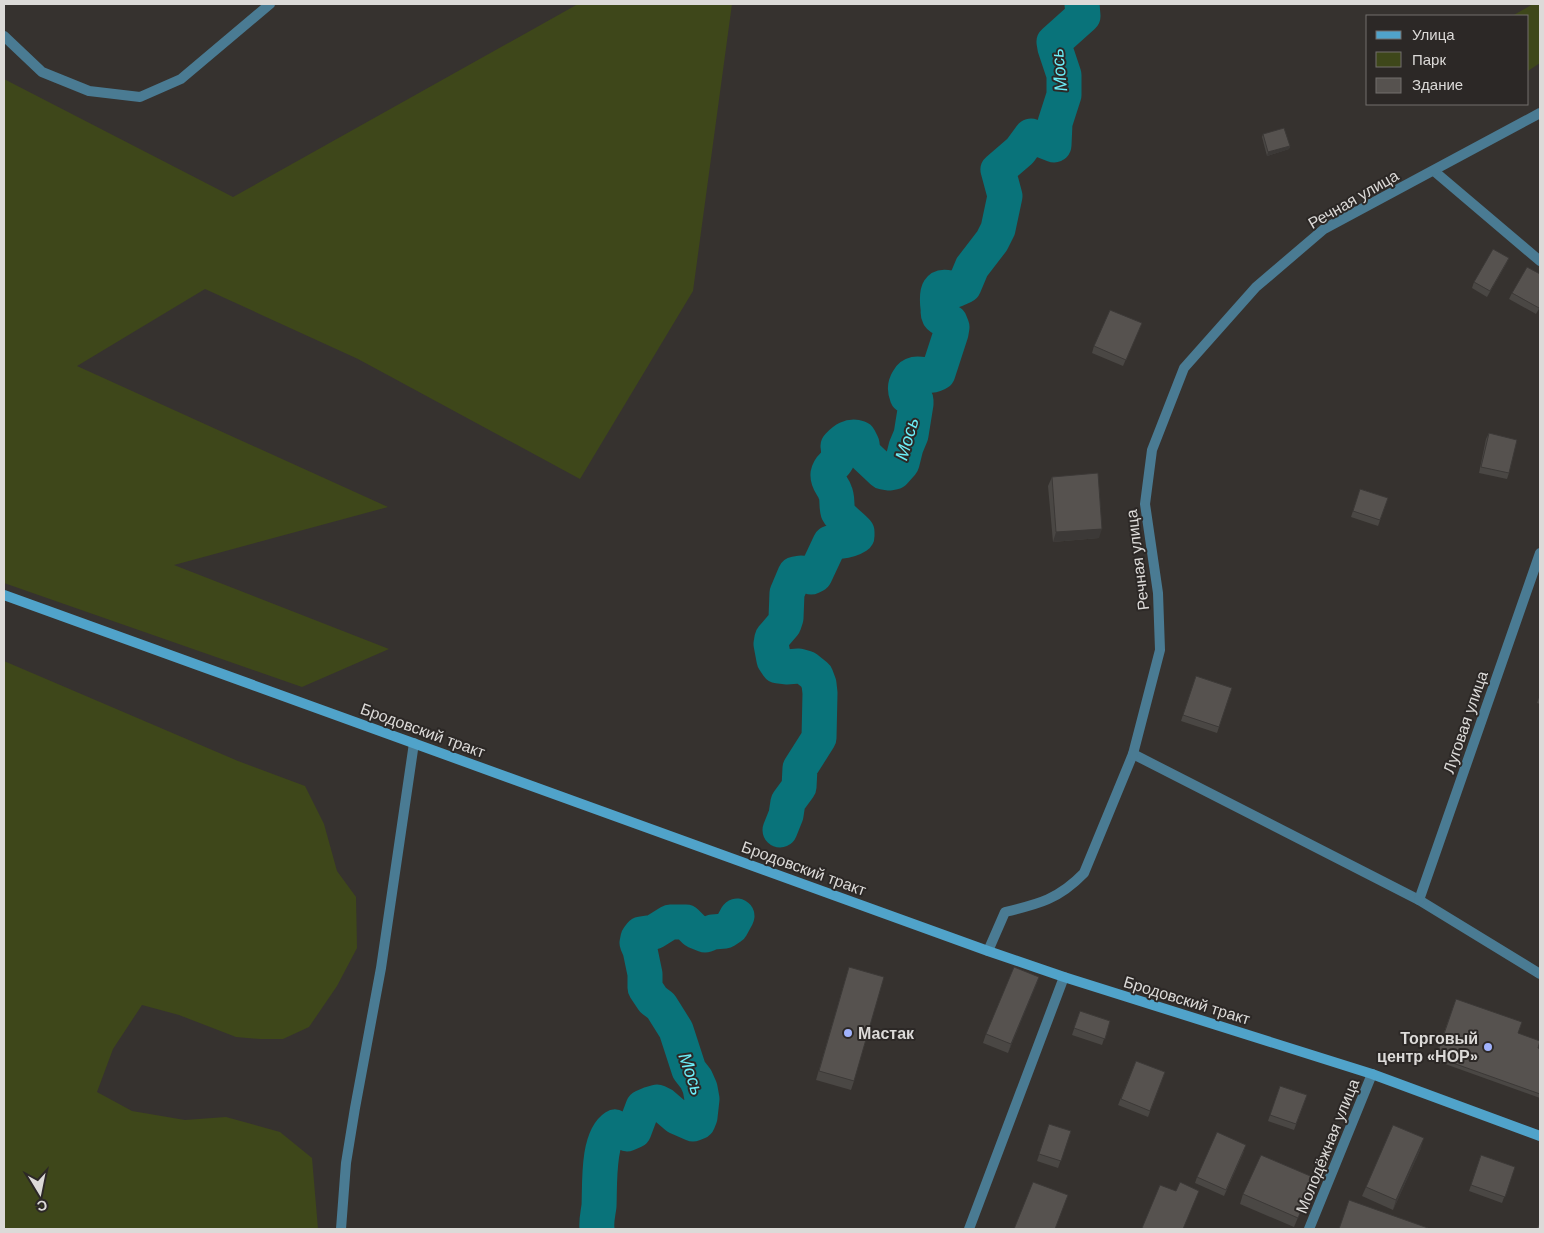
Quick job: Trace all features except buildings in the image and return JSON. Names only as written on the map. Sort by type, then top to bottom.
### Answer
[{"type":"main road","name":"Бродовский тракт","points":[[4,595],[988,951],[1064,977],[1372,1074],[1540,1136]]},
{"type":"street","points":[[4,36],[42,72],[89,91],[140,97],[181,79],[270,4]]},
{"type":"street","name":"Речная улица","points":[[988,951],[1005,912],[1058,895],[1071,886],[1084,873],[1133,754],[1160,650],[1158,593],[1145,504],[1152,450],[1184,368],[1256,287],[1324,229],[1540,113]]},
{"type":"street","points":[[1434,171],[1540,262]]},
{"type":"street","name":"Луговая улица","points":[[1419,900],[1540,553]]},
{"type":"street","points":[[341,1229],[346,1163],[381,968],[414,743]]},
{"type":"street","points":[[1133,754],[1419,900],[1540,974]]},
{"type":"street","points":[[968,1229],[1064,977]]},
{"type":"street","name":"Молодёжная улица","points":[[1308,1229],[1372,1074]]},
{"type":"green space","points":[[578,4],[732,4],[693,291],[580,479],[358,359],[205,289],[77,366],[388,507],[174,565],[389,649],[302,687],[4,583],[4,79],[233,197]]},
{"type":"green space","points":[[1533,4],[1540,4],[1540,63],[1529,70],[1529,15],[1514,15]]},
{"type":"green space","points":[[4,661],[238,761],[305,786],[324,824],[337,871],[356,897],[357,948],[337,986],[309,1027],[283,1039],[236,1037],[179,1015],[142,1005],[113,1049],[97,1092],[132,1111],[185,1120],[226,1117],[280,1132],[312,1158],[318,1229],[4,1229]]},
{"type":"waterway","name":"Мось","points":[[780,830],[786,815],[788,802],[799,787],[800,768],[819,738],[820,693],[816,676],[806,668],[778,666],[774,660],[771,644],[772,638],[784,624],[787,593],[795,574],[801,573],[811,577],[815,575],[830,543],[857,536],[857,532],[838,512],[836,494],[828,479],[829,470],[837,461],[838,446],[845,440],[853,437],[859,438],[866,456],[883,472],[894,472],[902,463],[911,435],[916,404],[916,400],[907,396],[907,382],[914,374],[934,375],[938,373],[951,333],[952,327],[950,322],[938,315],[937,302],[939,290],[944,287],[955,290],[964,286],[972,267],[992,241],[998,229],[1005,196],[998,170],[1020,151],[1031,136],[1054,145],[1055,123],[1064,95],[1064,75],[1054,42],[1083,16],[1082,4]]},
{"type":"waterway","name":"Мось","points":[[597,1229],[602,1152],[609,1133],[615,1127],[627,1134],[634,1131],[643,1107],[657,1102],[677,1117],[693,1124],[698,1122],[700,1117],[702,1099],[700,1088],[689,1070],[676,1030],[661,1006],[653,1000],[645,988],[645,974],[637,943],[638,938],[641,934],[654,932],[670,922],[686,922],[695,931],[705,935],[725,931],[731,927],[737,916]]},
{"type":"place","name":"Мастак","points":[[848,1033]]},
{"type":"place","name":"Торговый центр «НОР»","points":[[1488,1047]]}]
